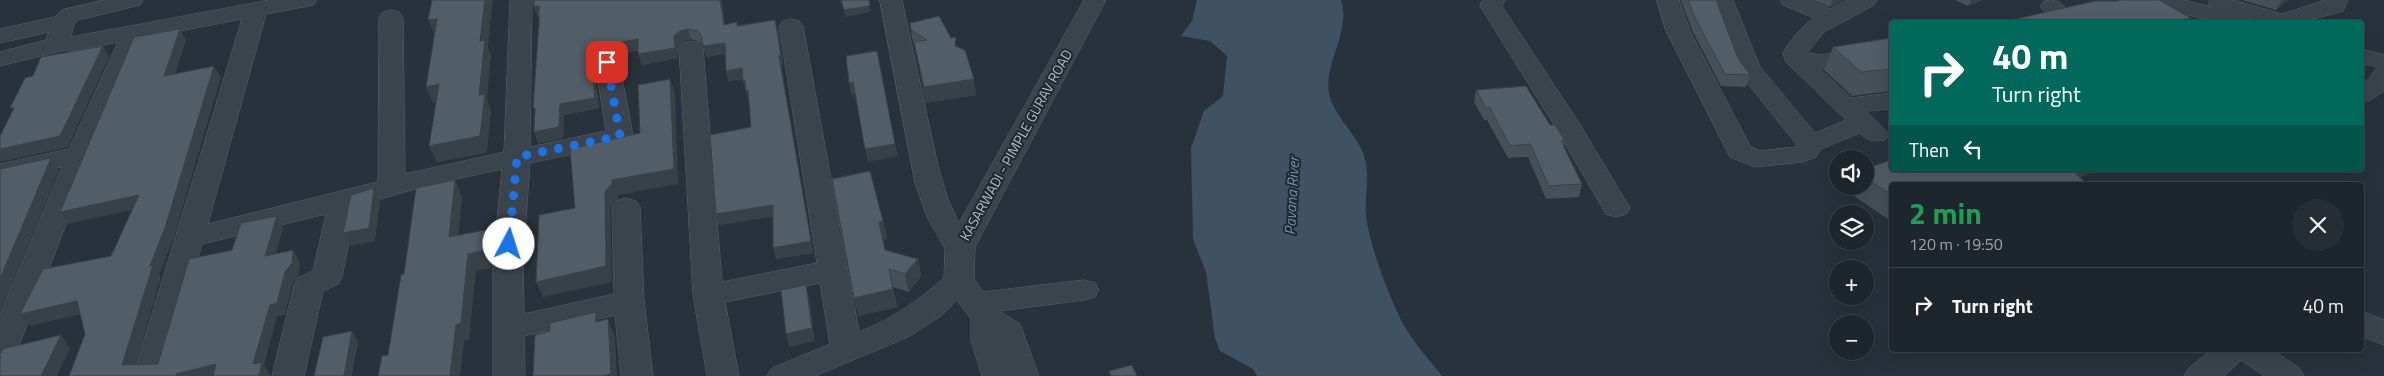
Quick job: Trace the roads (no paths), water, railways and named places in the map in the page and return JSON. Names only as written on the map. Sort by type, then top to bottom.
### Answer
[{"type":"street","points":[[0,59],[64,33],[78,12],[132,0]]},
{"type":"street","points":[[0,36],[134,32],[306,0]]},
{"type":"street","points":[[510,376],[508,261],[517,157],[521,0]]},
{"type":"street","points":[[891,0],[924,165],[934,201],[940,219],[960,248]]},
{"type":"street","name":"KASARWADI - PIMPLE GURAV ROAD","points":[[998,376],[988,340],[973,300],[960,248],[1095,0]]},
{"type":"street","points":[[1494,0],[1491,6],[1566,123],[1616,208]]},
{"type":"street","points":[[1668,0],[1678,31],[1739,151],[1754,159],[1769,159],[1802,154],[1807,151],[1810,144]]},
{"type":"street","points":[[1722,0],[1748,68],[1810,144]]},
{"type":"street","points":[[1791,0],[1832,18]]},
{"type":"street","points":[[1810,144],[1870,129],[1798,62],[1795,53],[1801,40],[1814,27],[1866,0]]},
{"type":"street","points":[[2159,0],[2231,20]]},
{"type":"street","points":[[2210,0],[2278,20]]},
{"type":"street","points":[[2288,20],[2335,6],[2338,0]]},
{"type":"street","points":[[2047,2],[2077,20]]},
{"type":"street","points":[[2137,8],[2153,6],[2179,20]]},
{"type":"street","points":[[148,376],[256,10]]},
{"type":"street","points":[[391,17],[392,188]]},
{"type":"street","points":[[791,26],[847,350]]},
{"type":"street","points":[[0,353],[80,155],[134,32]]},
{"type":"street","points":[[691,48],[708,295],[723,376]]},
{"type":"street","points":[[1798,62],[1822,62],[1889,51]]},
{"type":"street","points":[[2364,57],[2384,62]]},
{"type":"street","points":[[188,238],[342,201],[425,177],[620,136],[607,62]]},
{"type":"street","points":[[2364,93],[2380,83],[2384,73]]},
{"type":"street","points":[[1844,106],[1889,101]]},
{"type":"street","points":[[0,172],[80,155]]},
{"type":"street","points":[[288,376],[309,285],[327,277],[342,201]]},
{"type":"street","points":[[626,207],[629,301],[637,376]]},
{"type":"street","points":[[708,295],[833,270]]},
{"type":"street","points":[[783,376],[897,329],[930,308],[973,300],[1084,290]]},
{"type":"street","points":[[973,300],[1009,332],[1023,376]]},
{"type":"street","points":[[509,330],[629,301]]},
{"type":"street","points":[[2364,324],[2384,334]]},
{"type":"street","points":[[2200,376],[2219,363],[2230,352]]},
{"type":"street","points":[[2252,352],[2288,376]]},
{"type":"water","name":"Pavana River","points":[[1197,0],[1341,0],[1343,24],[1328,81],[1331,101],[1357,141],[1364,156],[1367,171],[1366,216],[1368,228],[1387,289],[1409,334],[1442,376],[1257,376],[1253,369],[1220,351],[1215,338],[1206,272],[1193,239],[1191,148],[1204,111],[1223,96],[1227,56],[1210,41],[1181,36],[1192,21]]}]
